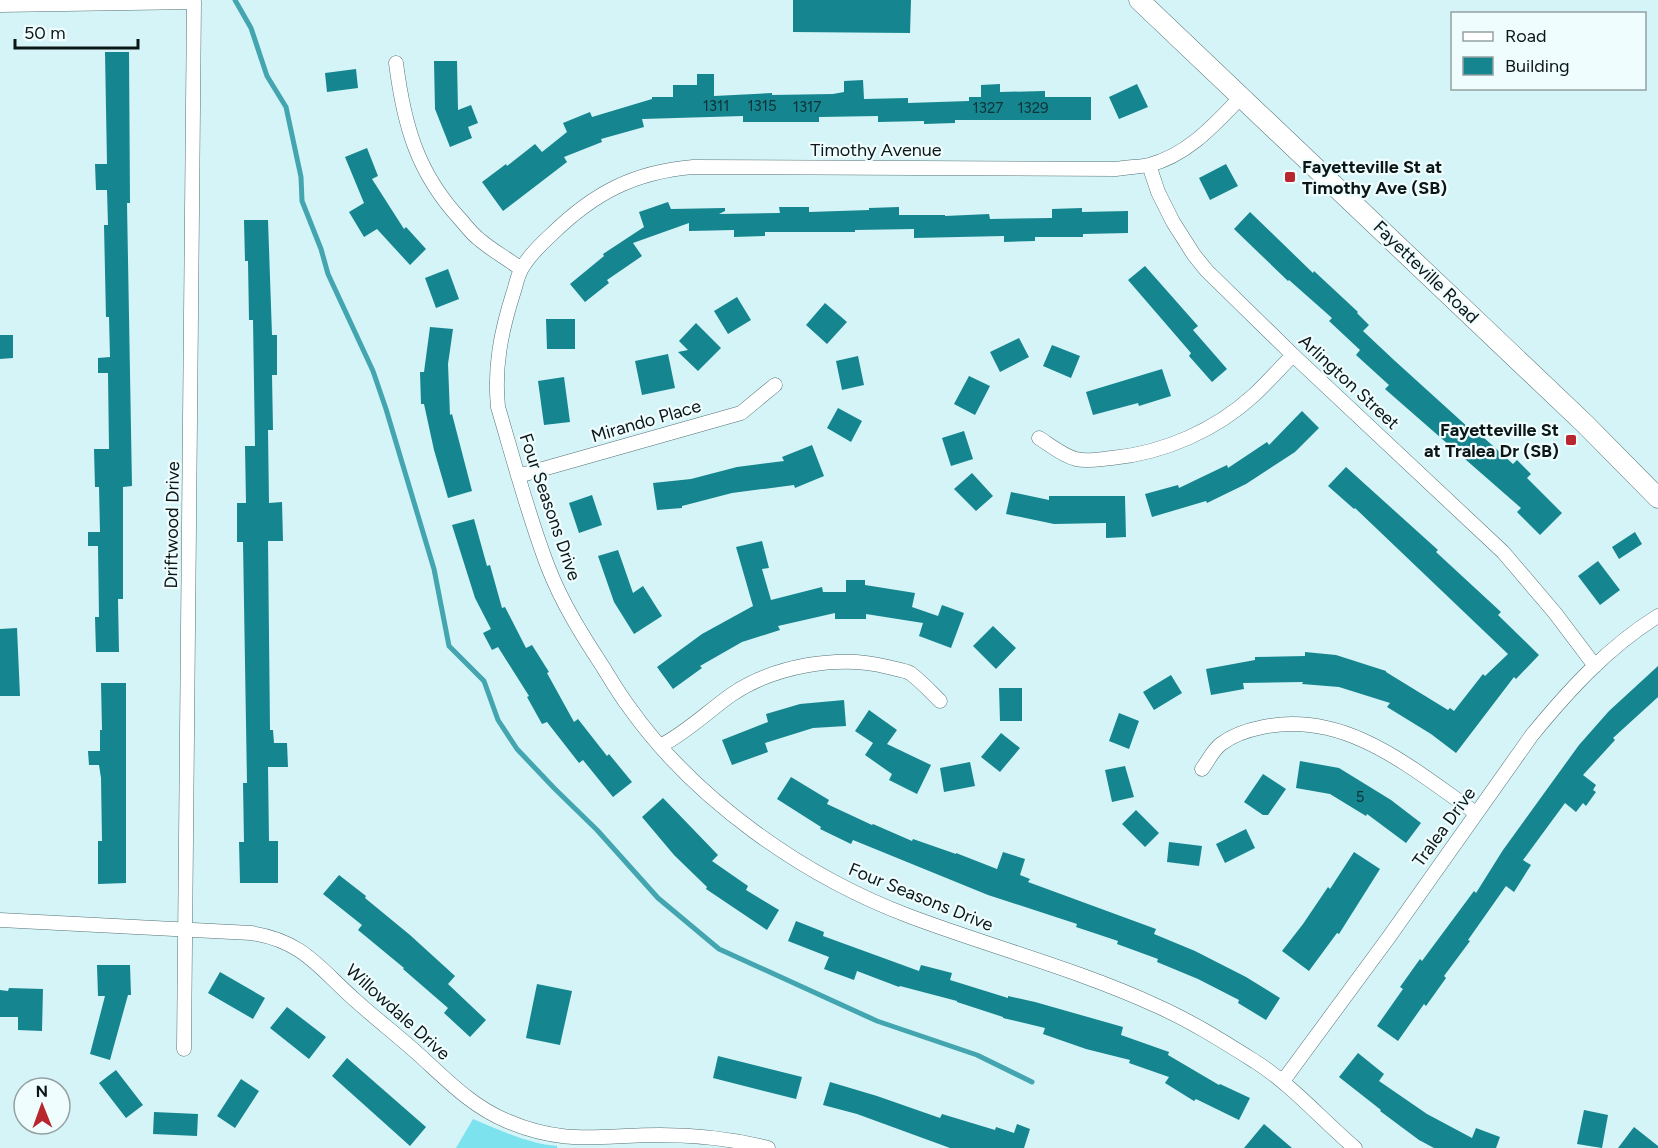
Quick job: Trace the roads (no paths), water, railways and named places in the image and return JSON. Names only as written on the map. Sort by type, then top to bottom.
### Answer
[{"type":"main road","name":"Fayetteville Road","points":[[1139,0],[1585,424],[1658,498]]},
{"type":"street","name":"Driftwood Drive","points":[[0,4],[194,2],[184,1049]]},
{"type":"street","points":[[396,63],[400,96],[407,125],[429,181],[478,240],[521,269]]},
{"type":"street","name":"Timothy Avenue","points":[[521,269],[549,236],[592,199],[636,178],[671,169],[693,167],[1117,169],[1149,165],[1173,156],[1191,144],[1209,130],[1241,97]]},
{"type":"street","name":"Arlington Street","points":[[1149,165],[1158,192],[1173,222],[1207,271],[1503,552],[1550,606],[1595,666]]},
{"type":"street","name":"Four Seasons Drive","points":[[521,269],[505,320],[496,372],[498,407],[518,476],[549,569],[568,611],[629,708],[689,777],[774,846],[817,874],[905,915],[1033,959],[1160,1007],[1254,1061],[1283,1081],[1355,1148]]},
{"type":"street","points":[[1040,438],[1074,459],[1126,457],[1161,448],[1208,428],[1230,414],[1254,395],[1293,354]]},
{"type":"street","name":"Mirando Place","points":[[518,476],[741,413],[775,385]]},
{"type":"street","name":"Tralea Drive","points":[[1283,1081],[1389,937],[1532,735],[1595,666],[1622,641],[1658,616]]},
{"type":"street","points":[[660,746],[674,740],[733,694],[778,674],[814,664],[860,661],[909,672],[940,701]]},
{"type":"street","points":[[1202,769],[1220,745],[1236,735],[1275,725],[1318,726],[1364,739],[1392,754],[1476,813]]},
{"type":"street","name":"Willowdale Drive","points":[[0,920],[266,935],[299,949],[315,960],[354,999],[468,1099],[507,1121],[536,1132],[560,1137],[589,1139],[658,1135],[696,1137],[736,1145],[768,1148]]},
{"type":"waterway","points":[[235,0],[251,28],[267,76],[286,107],[301,177],[302,201],[328,274],[373,371],[386,409],[434,569],[449,646],[484,681],[498,720],[517,749],[597,830],[658,898],[719,949],[877,1021],[977,1055],[1032,1082]]},
{"type":"place","name":"Fayetteville St at Timothy Ave (SB)","points":[[1290,177]]},
{"type":"place","name":"Fayetteville St at Tralea Dr (SB)","points":[[1571,440]]}]
